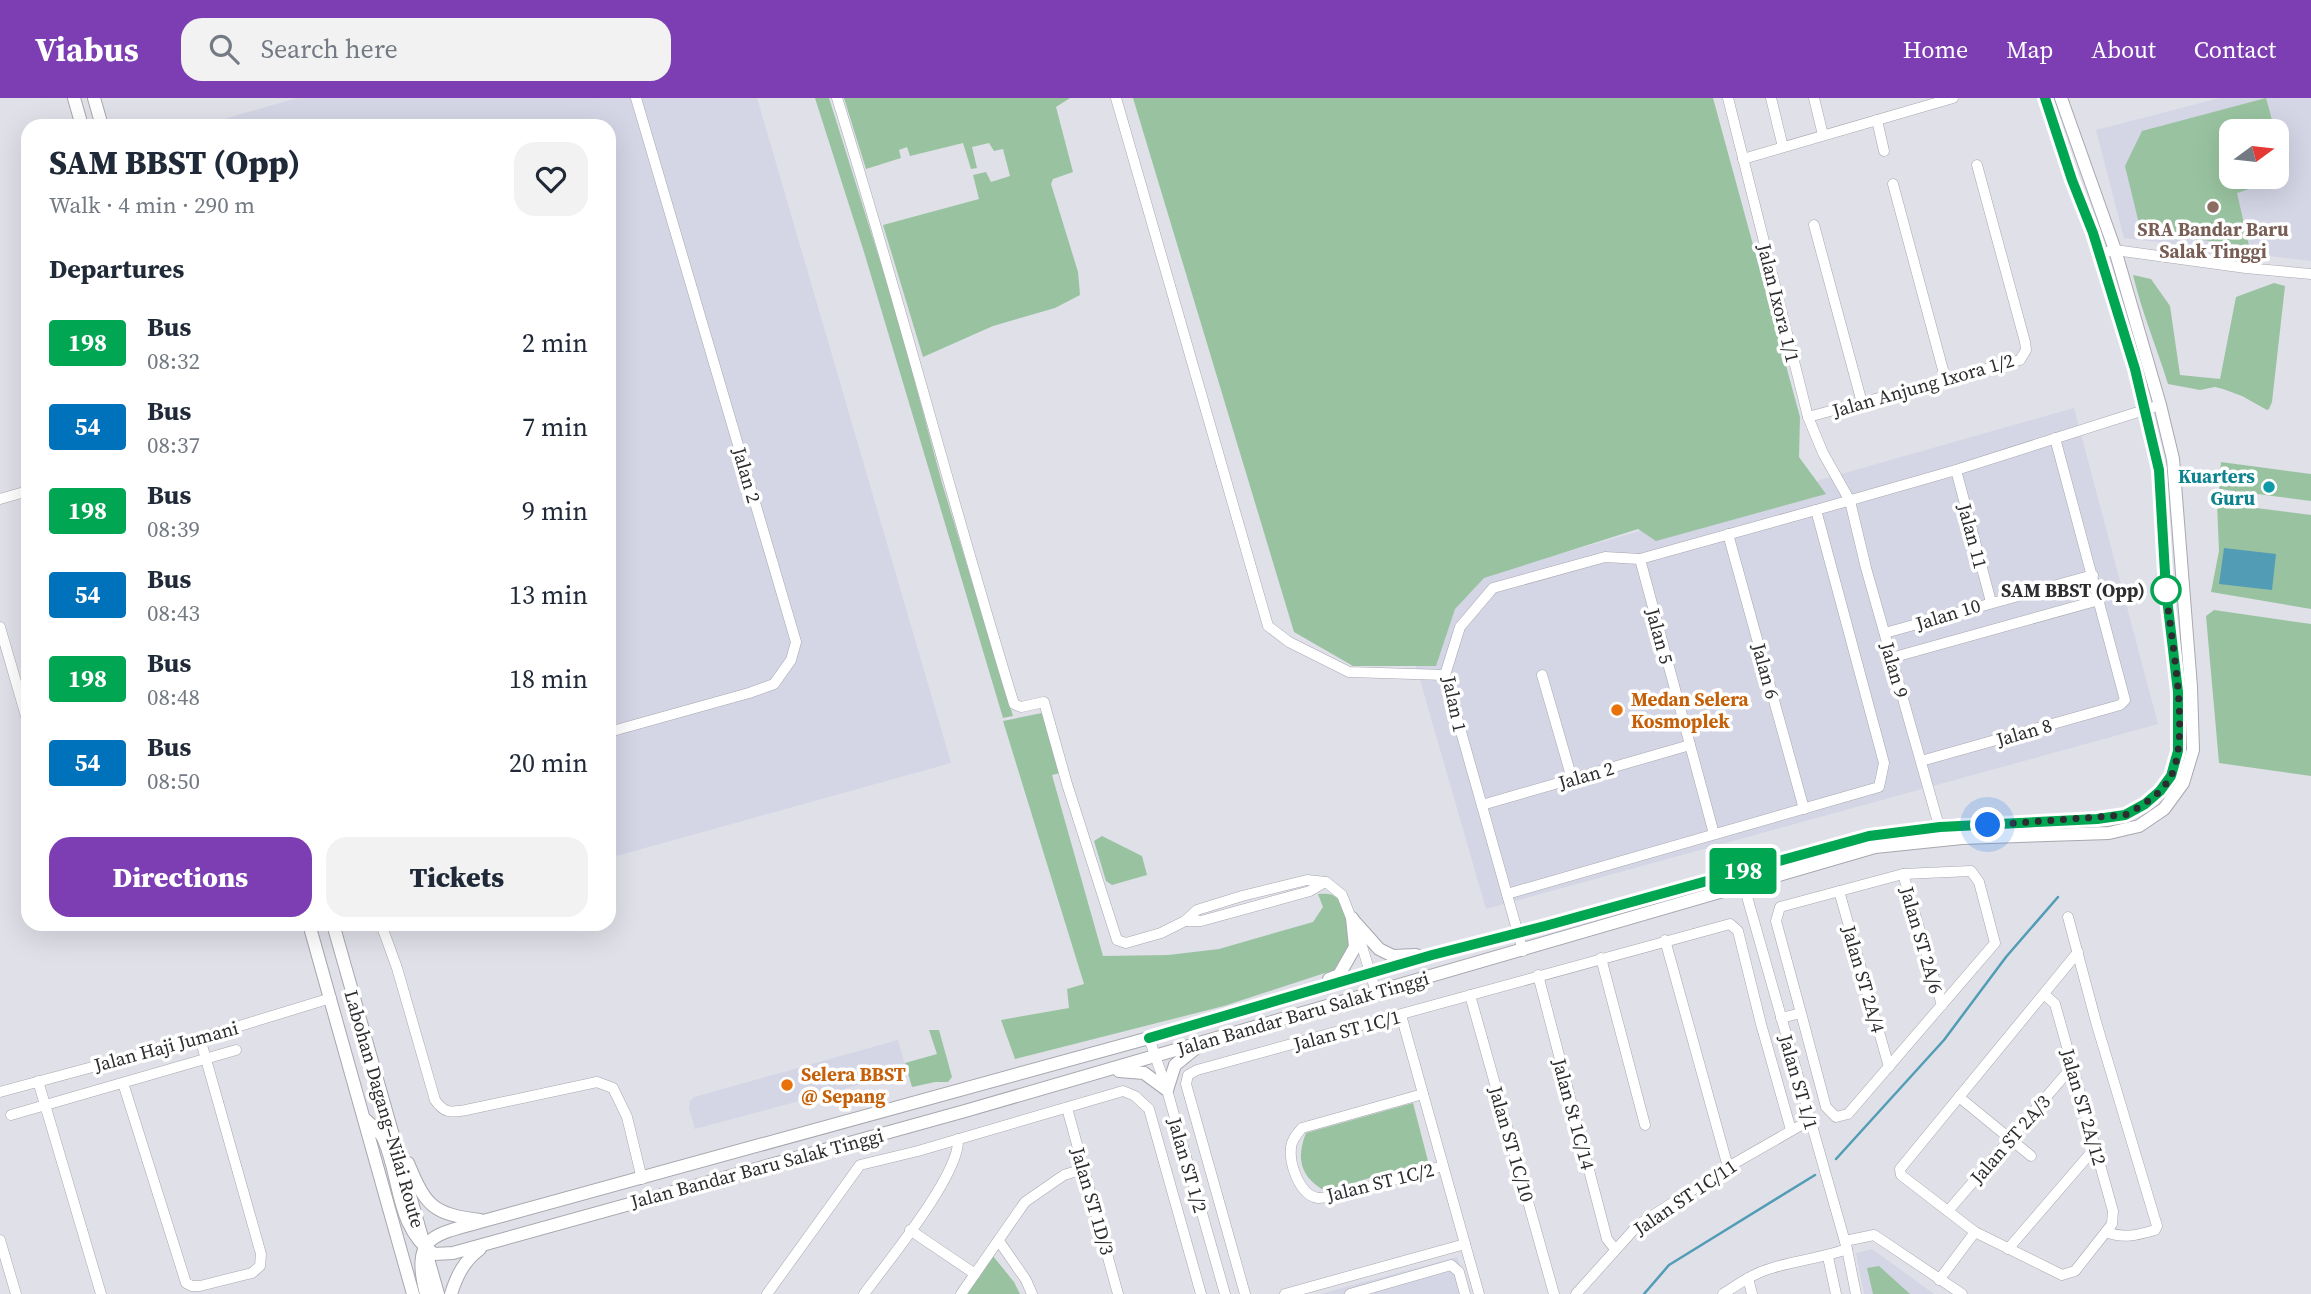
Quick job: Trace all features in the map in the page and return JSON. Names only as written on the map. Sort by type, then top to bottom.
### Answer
[{"type":"main road","points":[[74,98],[80,119]]},
{"type":"main road","points":[[94,98],[100,119]]},
{"type":"main road","name":"Jalan Bandar Baru Salak Tinggi","points":[[2045,98],[2135,369],[2159,470],[2166,590],[2178,692],[2178,751],[2171,776],[2160,791],[2145,804],[2125,815],[1940,833],[1875,847],[1523,951],[486,1245],[441,1255],[424,1247],[433,1236],[487,1220],[1149,1038],[1432,955],[1869,836],[1940,833],[2109,833],[2139,826],[2164,809],[2183,783],[2193,750],[2191,687],[2173,459],[2115,250],[2061,98]]},
{"type":"main road","points":[[1352,918],[1372,943],[1393,956],[1432,955]]},
{"type":"main road","points":[[1263,1004],[1339,975],[1355,947],[1352,918]]},
{"type":"main road","name":"Labohan Dagang–Nilai Route","points":[[311,931],[413,1294]]},
{"type":"main road","name":"Labohan Dagang–Nilai Route","points":[[335,931],[438,1294]]},
{"type":"main road","points":[[1104,1071],[1144,1073],[1167,1090],[1175,1065],[1188,1053],[1213,1038]]},
{"type":"main road","points":[[366,1120],[383,1137],[407,1219],[417,1240],[424,1247],[420,1265],[426,1294]]},
{"type":"main road","points":[[389,1121],[420,1193],[436,1208],[453,1216],[487,1220]]},
{"type":"main road","points":[[567,1199],[572,1220]]},
{"type":"main road","points":[[452,1294],[458,1273],[470,1257],[486,1245]]},
{"type":"street","name":"Jalan 2","points":[[616,730],[774,684],[791,660],[796,642],[636,98]]},
{"type":"street","points":[[837,98],[914,352],[935,441],[1014,704],[1021,707],[1044,702],[1117,940],[1126,943],[1161,933],[1185,921],[1197,910],[1242,896],[1307,880],[1326,882],[1342,895],[1376,992]]},
{"type":"street","points":[[1116,98],[1269,626],[1289,642],[1349,672],[1445,675]]},
{"type":"street","name":"Jalan Ixora 1/1","points":[[1728,98],[1808,417],[1823,453],[1850,500]]},
{"type":"street","points":[[1771,98],[1783,147]]},
{"type":"street","points":[[1814,98],[1824,135]]},
{"type":"street","points":[[1743,159],[1953,98]]},
{"type":"street","points":[[1877,120],[1884,151]]},
{"type":"street","name":"Jalan Anjung Ixora 1/2","points":[[1808,417],[2020,360],[2026,350],[2025,342],[1977,165]]},
{"type":"street","points":[[1893,184],[1947,381]]},
{"type":"street","points":[[1814,225],[1862,403]]},
{"type":"street","points":[[2099,254],[2115,250],[2311,274]]},
{"type":"street","points":[[1640,559],[1956,470],[2160,405]]},
{"type":"street","points":[[2055,438],[2099,600]]},
{"type":"street","name":"Jalan 11","points":[[1956,470],[1991,601]]},
{"type":"street","points":[[0,499],[21,493]]},
{"type":"street","name":"Jalan 9","points":[[1850,500],[1940,833]]},
{"type":"street","points":[[1507,894],[1879,787],[1884,763],[1816,510]]},
{"type":"street","name":"Jalan 6","points":[[1728,534],[1804,809]]},
{"type":"street","name":"Jalan 1","points":[[1523,951],[1445,675],[1460,627],[1493,588],[1614,556],[1640,559]]},
{"type":"street","name":"Jalan 5","points":[[1640,559],[1714,834]]},
{"type":"street","name":"Jalan 10","points":[[1885,633],[1991,601],[2093,575]]},
{"type":"street","name":"Jalan 10","points":[[1891,658],[2099,600]]},
{"type":"street","name":"Jalan 8","points":[[1921,761],[2120,705],[2125,700],[2099,600]]},
{"type":"street","points":[[0,626],[21,699]]},
{"type":"street","points":[[1542,675],[1572,779]]},
{"type":"street","name":"Jalan 2","points":[[1482,805],[1690,744]]},
{"type":"street","points":[[1971,871],[1979,882],[1995,943],[1848,1114],[1836,1117],[1826,1107],[1776,921],[1780,906],[1903,874],[1971,871]]},
{"type":"street","name":"Jalan ST 1/1","points":[[1740,872],[1846,1245],[1856,1294]]},
{"type":"street","name":"Jalan ST 2A/6","points":[[1903,874],[1941,1005]]},
{"type":"street","name":"Jalan ST 2A/4","points":[[1839,891],[1889,1066]]},
{"type":"street","points":[[2068,917],[2078,952],[2095,1022],[2157,1226],[2155,1230],[2120,1237],[2109,1228],[2075,1271],[2062,1275],[1975,1232],[1901,1175],[1900,1169],[2078,952]]},
{"type":"street","name":"Jalan ST 1C/1","points":[[1245,1294],[1186,1084],[1188,1075],[1197,1070],[1724,923],[1734,926],[1738,931],[1791,1130]]},
{"type":"street","points":[[384,931],[435,1100],[443,1111],[449,1113],[466,1110],[597,1082],[613,1088],[628,1117],[642,1179]]},
{"type":"street","points":[[1665,940],[1728,1167]]},
{"type":"street","points":[[1601,958],[1645,1125]]},
{"type":"street","name":"Jalan St 1C/14","points":[[1538,975],[1607,1238],[1615,1249]]},
{"type":"street","name":"Jalan ST 2A/12","points":[[2044,994],[2054,1004],[2113,1211],[2109,1228]]},
{"type":"street","name":"Jalan ST 1C/10","points":[[1470,995],[1554,1294]]},
{"type":"street","name":"Jalan Haji Jumani","points":[[0,1092],[200,1038],[331,998]]},
{"type":"street","points":[[1781,1018],[1801,1013]]},
{"type":"street","points":[[1401,1015],[1479,1294]]},
{"type":"street","points":[[123,1083],[186,1283],[200,1286],[252,1273],[260,1266],[261,1254],[200,1038]]},
{"type":"street","name":"Jalan ST 1/2","points":[[1149,1038],[1167,1090],[1225,1294]]},
{"type":"street","points":[[11,1115],[236,1050]]},
{"type":"street","name":"Jalan ST 2A/3","points":[[1948,1211],[2072,1067]]},
{"type":"street","points":[[38,1081],[101,1294]]},
{"type":"street","points":[[767,1294],[860,1165],[1124,1091],[1135,1096],[1149,1109],[1201,1294]]},
{"type":"street","name":"Jalan ST 1C/2","points":[[1423,1094],[1302,1128],[1293,1139],[1291,1149],[1294,1167],[1299,1182],[1317,1198],[1335,1196],[1443,1166]]},
{"type":"street","points":[[1959,1097],[2031,1156]]},
{"type":"street","name":"Jalan ST 1D/3","points":[[1067,1108],[1118,1294]]},
{"type":"street","name":"Jalan ST 1C/11","points":[[1576,1294],[1638,1225],[1728,1167],[1810,1120]]},
{"type":"street","points":[[864,1294],[948,1174],[958,1149],[958,1139]]},
{"type":"street","points":[[2008,1250],[2095,1148]]},
{"type":"street","points":[[961,1294],[1026,1202],[1064,1175],[1083,1169]]},
{"type":"street","points":[[910,1230],[975,1274]]},
{"type":"street","points":[[1939,1280],[1975,1232]]},
{"type":"street","points":[[1723,1294],[1748,1278],[1771,1268],[1828,1257],[1869,1234],[1962,1294]]},
{"type":"street","points":[[0,1240],[16,1294]]},
{"type":"street","points":[[999,1241],[1026,1280],[1032,1294]]},
{"type":"street","points":[[1285,1294],[1465,1244]]},
{"type":"street","points":[[1828,1257],[1836,1294]]},
{"type":"street","points":[[1350,1294],[1451,1265],[1460,1272],[1465,1294]]},
{"type":"street","points":[[1748,1278],[1752,1294]]},
{"type":"street","points":[[1340,1279],[1345,1294]]},
{"type":"shaded area","points":[[297,98],[757,98],[951,763],[616,856],[616,119],[224,119]]},
{"type":"shaded area","name":"SRA Bandar Baru Salak Tinggi","points":[[2220,98],[2311,98],[2311,261],[2124,238],[2096,130]]},
{"type":"shaded area","points":[[2074,408],[2158,724],[1486,909],[1397,600]]},
{"type":"shaded area","name":"Selera BBST @ Sepang","points":[[898,1040],[907,1072],[695,1129],[689,1108],[694,1097]]},
{"type":"shaded area","points":[[1872,1249],[1934,1294],[1864,1294],[1856,1253]]},
{"type":"shaded area","points":[[1457,1257],[1468,1294],[1320,1294]]},
{"type":"green space","points":[[815,98],[829,98],[897,315],[942,483],[1013,716],[1003,718],[864,252]]},
{"type":"green space","points":[[844,98],[1070,98],[1056,107],[1073,172],[1053,179],[1051,184],[1078,272],[1080,295],[1055,308],[993,326],[923,357],[883,225],[979,199],[973,175],[986,172],[991,182],[1010,176],[1003,149],[994,151],[989,143],[972,147],[977,168],[971,169],[963,143],[910,156],[907,147],[899,150],[901,158],[866,169]]},
{"type":"green space","points":[[1133,98],[1713,98],[1800,417],[1799,457],[1826,494],[1656,541],[1638,529],[1484,578],[1455,609],[1436,666],[1353,666],[1294,632]]},
{"type":"green space","points":[[2266,98],[2272,119],[2219,119],[2219,189],[2250,189],[2237,193],[2249,246],[2141,232],[2125,166],[2142,131]]},
{"type":"green space","points":[[2133,275],[2151,279],[2170,306],[2180,375],[2220,379],[2236,297],[2274,283],[2285,286],[2269,409],[2215,387],[2200,390],[2168,384]]},
{"type":"green space","points":[[2221,462],[2311,474],[2311,501],[2219,489]]},
{"type":"green space","points":[[2217,503],[2311,515],[2311,609],[2211,592],[2219,551]]},
{"type":"green space","points":[[2214,610],[2311,624],[2311,776],[2219,763],[2206,616]]},
{"type":"green space","points":[[1042,713],[1060,773],[1052,775],[1103,956],[1168,955],[1219,949],[1313,922],[1323,907],[1318,894],[1330,894],[1341,904],[1351,943],[1347,958],[1340,968],[1224,1006],[1015,1059],[1001,1020],[1069,1008],[1067,989],[1084,984],[1003,721]]},
{"type":"green space","points":[[1102,836],[1142,856],[1147,875],[1112,885],[1106,881],[1094,841]]},
{"type":"green space","points":[[929,1030],[939,1030],[952,1077],[948,1082],[912,1087],[905,1063],[937,1054]]},
{"type":"green space","points":[[1413,1103],[1428,1161],[1325,1191],[1305,1173],[1301,1151],[1306,1133]]},
{"type":"green space","points":[[993,1256],[1014,1282],[1020,1294],[967,1294]]},
{"type":"green space","points":[[1879,1266],[1910,1294],[1873,1294],[1867,1268]]},
{"type":"water","points":[[2224,548],[2276,554],[2272,590],[2219,584]]},
{"type":"waterway","points":[[1836,1159],[1944,1040],[2006,957],[2058,897]]},
{"type":"waterway","points":[[1644,1294],[1669,1265],[1815,1175]]},
{"type":"bus line","name":"198","points":[[1149,1038],[1432,955],[1869,836],[1940,827],[2097,819],[2125,815],[2145,804],[2160,791],[2171,776],[2178,751],[2178,692],[2166,590],[2159,470],[2135,369],[2093,233],[2045,98]]},
{"type":"place","name":"SRA Bandar Baru Salak Tinggi","points":[[2213,207]]},
{"type":"place","name":"Kuarters Guru","points":[[2269,487]]},
{"type":"place","name":"SAM BBST (Opp)","points":[[2166,590]]},
{"type":"place","name":"Medan Selera Kosmoplek","points":[[1617,710]]},
{"type":"place","name":"Selera BBST @ Sepang","points":[[787,1085]]},
{"type":"route","points":[[1988,825],[2125,815],[2145,804],[2160,791],[2171,776],[2178,751],[2178,692],[2166,590]]}]
